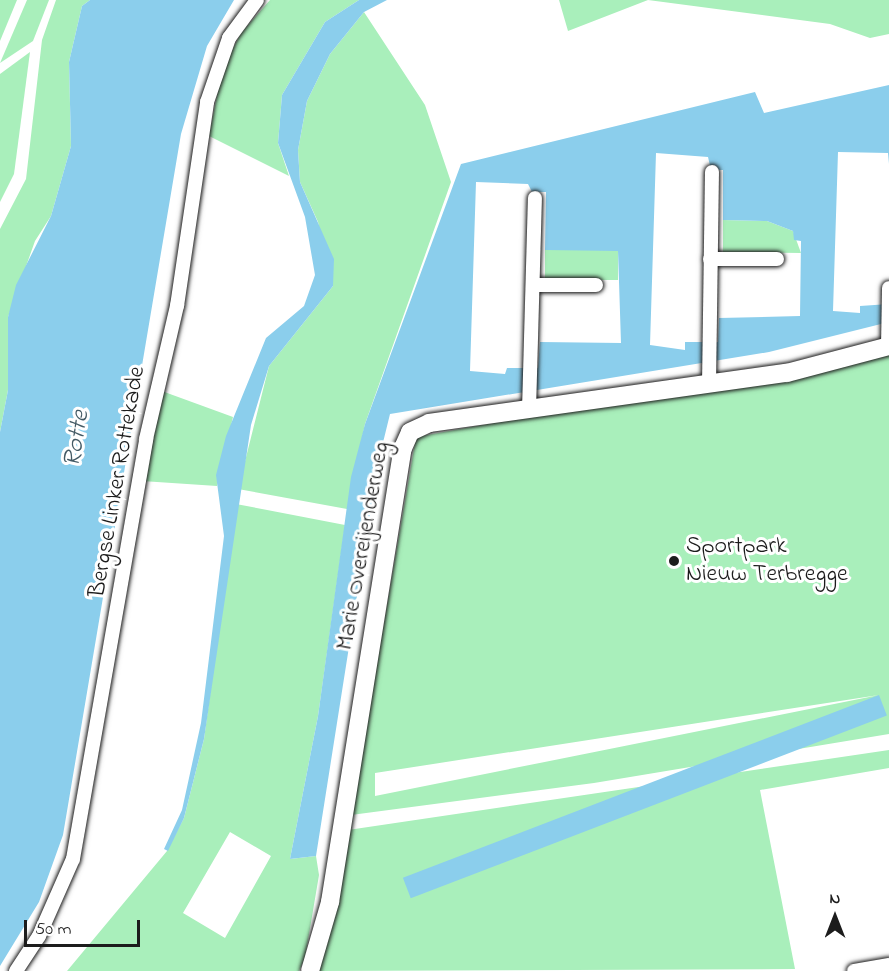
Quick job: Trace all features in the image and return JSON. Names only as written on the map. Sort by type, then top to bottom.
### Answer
[{"type":"street","name":"Bergse Linker Rottekade","points":[[16,971],[39,936],[73,859],[146,439],[177,306],[207,102],[229,38],[257,0]]},
{"type":"street","points":[[709,377],[712,172]]},
{"type":"street","points":[[529,401],[535,198]]},
{"type":"street","points":[[711,258],[777,258]]},
{"type":"street","points":[[533,285],[596,285]]},
{"type":"street","points":[[888,346],[889,288]]},
{"type":"street","name":"Marie Overeijenderweg","points":[[310,971],[330,902],[406,438],[423,424],[529,401],[709,377],[787,373],[888,346]]},
{"type":"street","points":[[854,971],[889,965]]},
{"type":"green space","points":[[0,0],[17,0],[0,41]]},
{"type":"green space","points":[[27,0],[49,0],[33,41],[0,63]]},
{"type":"green space","points":[[56,0],[90,0],[82,6],[69,62],[71,146],[51,216],[35,241],[8,317],[8,390],[0,432],[0,229],[26,179],[42,40]]},
{"type":"green space","points":[[270,0],[359,0],[325,22],[282,95],[278,143],[289,176],[209,136],[222,70],[241,33]]},
{"type":"green space","points":[[559,0],[648,0],[568,31]]},
{"type":"green space","points":[[648,0],[889,0],[889,34],[870,38],[830,24]]},
{"type":"green space","points":[[364,12],[425,105],[451,182],[365,424],[347,509],[238,489],[269,366],[333,286],[318,222],[300,182],[298,150],[307,101],[330,54]]},
{"type":"green space","points":[[30,52],[14,174],[0,202],[0,74]]},
{"type":"green space","points":[[723,220],[767,221],[793,231],[801,253],[723,252]]},
{"type":"green space","points":[[545,250],[618,250],[618,280],[545,280]]},
{"type":"green space","name":"Sportpark Nieuw Terbregge","points":[[889,352],[889,734],[594,783],[351,815],[416,437]],"holes":[[[879,695],[375,796],[375,773]]]},
{"type":"green space","points":[[159,390],[233,417],[217,486],[142,481]]},
{"type":"green space","points":[[236,504],[345,525],[318,716],[290,859],[316,856],[319,875],[305,958],[299,971],[67,971],[167,851],[184,818],[204,739]],"holes":[[[230,832],[271,856],[225,938],[183,913]]]},
{"type":"green space","points":[[889,750],[889,768],[760,790],[795,969],[315,971],[348,830]]},
{"type":"water","name":"Rotte","points":[[90,0],[234,0],[207,46],[181,134],[63,835],[39,902],[0,966],[0,432],[8,390],[8,317],[16,285],[51,216],[71,146],[69,62],[82,6]]},
{"type":"water","points":[[359,0],[387,0],[364,12],[330,54],[307,101],[298,150],[300,182],[334,259],[333,286],[269,366],[251,425],[204,739],[184,818],[168,851],[164,849],[182,810],[201,723],[224,536],[216,475],[226,436],[266,338],[304,306],[315,275],[305,217],[278,143],[282,95],[325,22]]},
{"type":"water","points":[[889,85],[889,164],[888,153],[838,152],[833,311],[860,313],[860,306],[889,304],[889,322],[769,352],[390,414],[378,463],[316,856],[290,859],[318,716],[351,477],[365,424],[461,164],[755,92],[764,113]],"holes":[[[656,153],[708,157],[711,170],[723,170],[723,220],[767,221],[793,231],[794,240],[801,241],[800,316],[719,318],[718,342],[685,342],[685,350],[650,345]],[[476,182],[528,184],[532,192],[546,192],[545,250],[618,251],[621,343],[540,342],[538,368],[507,368],[505,374],[470,371]]]},
{"type":"water","points":[[879,695],[887,716],[411,898],[403,878]]},
{"type":"place","name":"Sportpark Nieuw Terbregge","points":[[674,561]]}]
